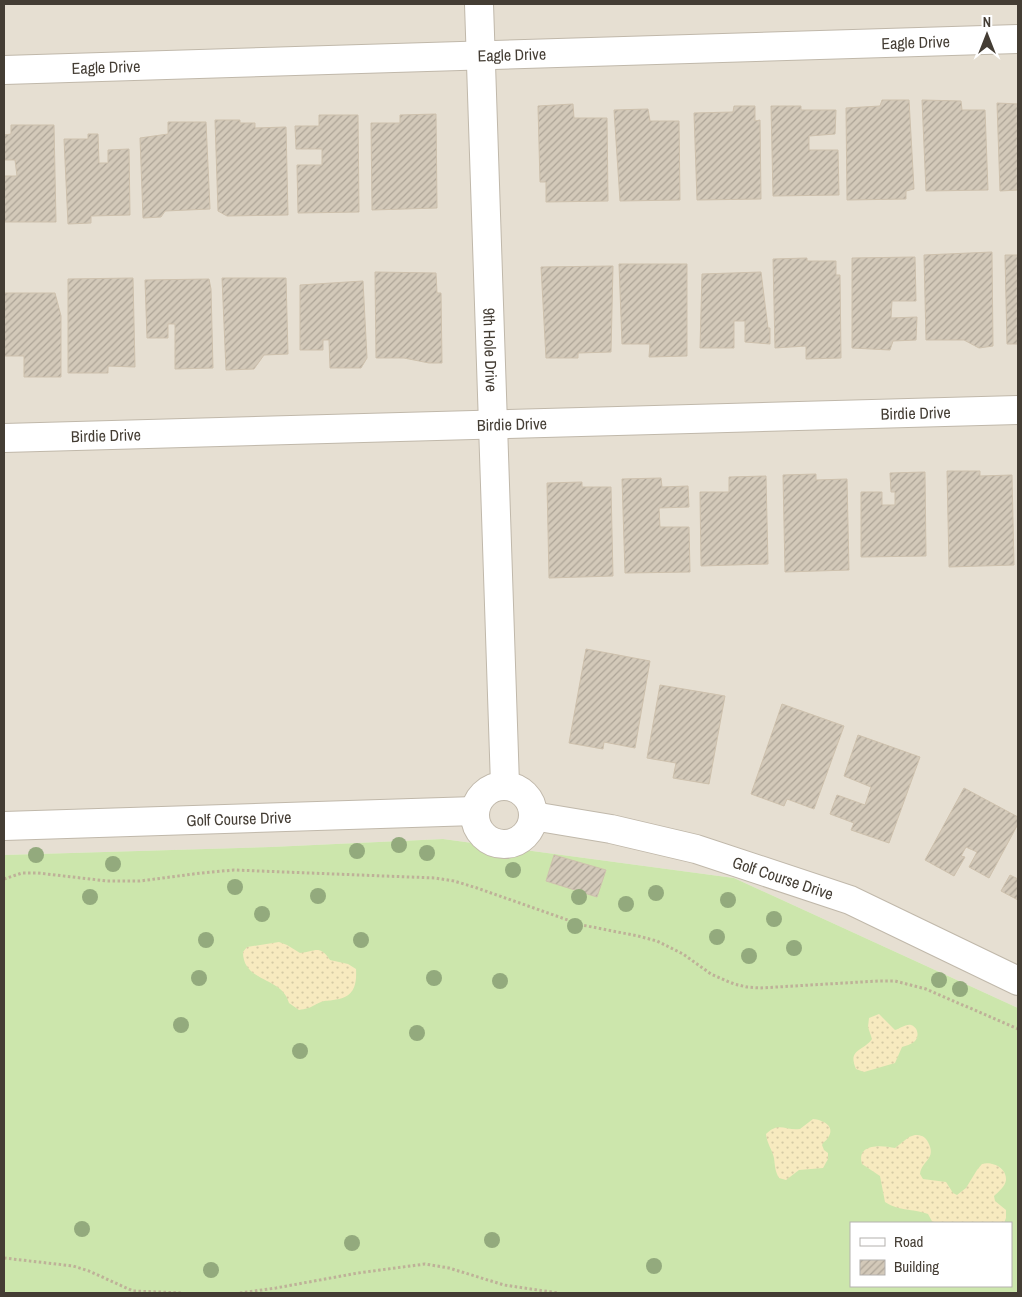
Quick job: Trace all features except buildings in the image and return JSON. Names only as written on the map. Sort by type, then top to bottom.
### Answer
[{"type":"street","name":"9th Hole Drive","points":[[480,4],[505,785]]},
{"type":"street","name":"Eagle Drive","points":[[4,70],[1018,39]]},
{"type":"street","name":"Birdie Drive","points":[[4,438],[1018,410]]},
{"type":"street","points":[[505,785],[522,792],[532,807],[533,816],[531,825],[519,840],[501,844],[492,842],[484,837],[475,821],[475,811],[477,803],[488,790],[505,785]]},
{"type":"street","name":"Golf Course Drive","points":[[4,826],[475,811]]},
{"type":"street","name":"Golf Course Drive","points":[[533,816],[611,829],[696,849],[850,900],[1018,981]]},
{"type":"path","points":[[4,879],[22,873],[38,873],[107,881],[140,881],[201,872],[234,870],[435,878],[477,888],[582,925],[658,941],[683,954],[711,974],[734,984],[760,988],[895,981],[926,989],[1018,1029]]},
{"type":"path","points":[[4,1258],[73,1266],[89,1271],[133,1291],[184,1293]]},
{"type":"path","points":[[240,1293],[425,1264],[449,1268],[504,1285],[558,1293]]},
{"type":"shaded area","points":[[4,4],[1018,4],[1018,1008],[734,878],[443,839],[271,847],[4,855]]},
{"type":"green space","points":[[443,839],[734,878],[1018,1008],[1018,1293],[4,1293],[4,855],[271,847]]},
{"type":"sand","points":[[279,942],[300,953],[320,950],[330,960],[348,964],[356,969],[356,981],[352,990],[340,999],[323,1001],[309,1008],[299,1010],[289,1003],[285,994],[279,988],[256,975],[245,962],[243,952],[247,947]]},
{"type":"sand","points":[[879,1014],[895,1030],[911,1025],[917,1030],[918,1035],[914,1042],[902,1047],[895,1063],[864,1072],[856,1069],[854,1062],[855,1054],[872,1039],[868,1027],[869,1018]]},
{"type":"sand","points":[[813,1119],[824,1122],[830,1130],[828,1138],[822,1145],[828,1153],[828,1159],[823,1168],[799,1170],[786,1180],[779,1178],[766,1134],[779,1127],[800,1129]]},
{"type":"sand","points":[[915,1135],[924,1137],[930,1148],[930,1156],[921,1169],[920,1174],[923,1179],[946,1182],[953,1193],[957,1195],[966,1188],[982,1164],[998,1166],[1004,1172],[1006,1180],[1002,1189],[994,1196],[995,1201],[1006,1210],[1004,1222],[932,1222],[928,1214],[901,1209],[885,1202],[880,1176],[862,1164],[861,1157],[866,1149],[877,1146],[895,1148],[909,1137]]}]
